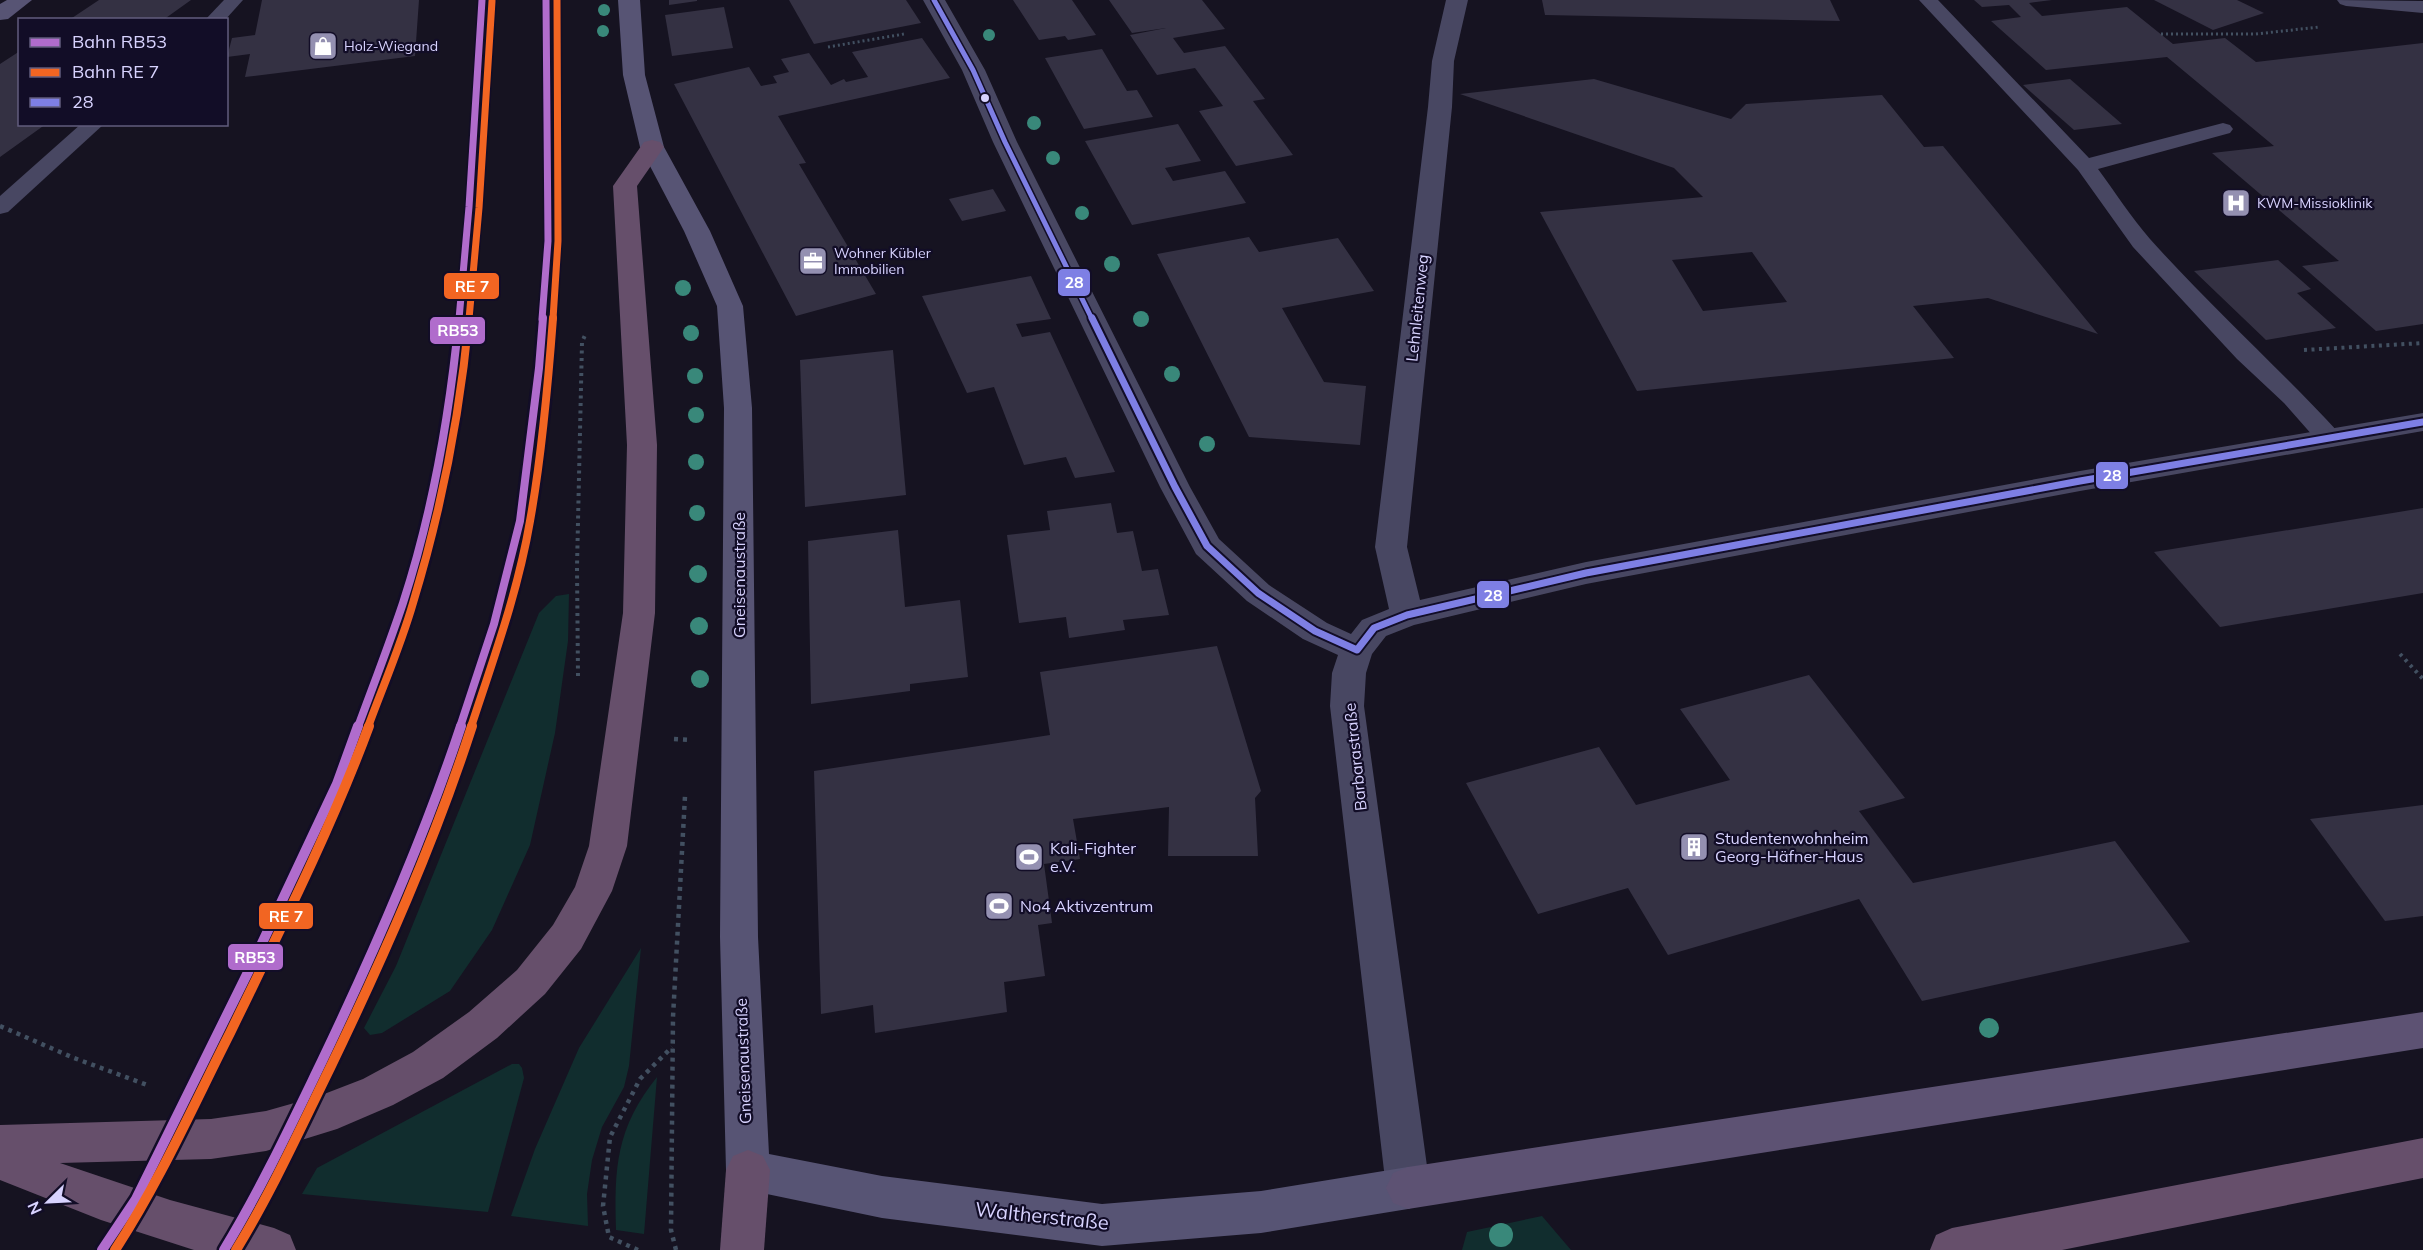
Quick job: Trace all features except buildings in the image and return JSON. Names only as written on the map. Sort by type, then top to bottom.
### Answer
[{"type":"highway","points":[[0,1145],[211,1139],[266,1131],[322,1115],[378,1092],[428,1065],[483,1025],[531,982],[567,937],[593,891],[608,846],[639,613],[642,445],[625,186],[652,147]]},
{"type":"highway","points":[[1952,1250],[2423,1158]]},
{"type":"highway","points":[[0,1159],[57,1183],[218,1236],[274,1250]]},
{"type":"highway","points":[[742,1250],[748,1170]]},
{"type":"main road","points":[[1408,1188],[2423,1030]]},
{"type":"street","points":[[0,14],[21,0]]},
{"type":"street","name":"Gneisenaustraße","points":[[629,0],[634,75],[652,147],[697,231],[730,306],[738,408],[739,937],[748,1170]]},
{"type":"street","points":[[934,0],[950,25],[1175,488],[1207,546],[1258,593],[1315,631],[1357,650],[1374,628],[1407,615],[1598,571],[2080,481],[2330,440],[2423,422]]},
{"type":"street","name":"Lehnleitenweg","points":[[1407,615],[1391,548],[1440,107],[1443,61],[1457,0]]},
{"type":"street","name":"Barbarastraße","points":[[1357,650],[1349,674],[1347,706],[1408,1188]]},
{"type":"street","name":"Waltherstraße","points":[[748,1170],[882,1197],[1102,1225],[1261,1212],[1408,1188]]},
{"type":"lane","points":[[216,18],[234,0]]},
{"type":"lane","points":[[1928,0],[2085,166],[2141,242],[2246,354],[2293,398],[2330,440]]},
{"type":"lane","points":[[2346,0],[2423,7]]},
{"type":"lane","points":[[0,207],[92,126]]},
{"type":"lane","points":[[2085,166],[2223,129]]},
{"type":"path","points":[[2161,34],[2256,34],[2324,26]]},
{"type":"path","points":[[828,47],[910,33]]},
{"type":"path","points":[[2246,354],[2423,343]]},
{"type":"path","points":[[2400,654],[2423,679]]},
{"type":"path","points":[[676,1250],[671,1230],[672,1047],[686,785]]},
{"type":"path","points":[[0,1026],[74,1058],[159,1089]]},
{"type":"path","points":[[638,1250],[609,1237],[603,1206],[610,1137],[640,1079],[672,1047]]},
{"type":"green space","points":[[569,594],[568,641],[555,733],[530,845],[492,930],[450,991],[382,1033],[370,1035],[364,1028],[396,966],[539,613],[556,596]]},
{"type":"green space","points":[[641,948],[629,1066],[624,1087],[602,1127],[592,1160],[587,1194],[588,1226],[511,1216],[535,1149],[579,1048]]},
{"type":"green space","points":[[512,1064],[519,1064],[524,1078],[488,1212],[302,1194],[317,1168]]},
{"type":"green space","points":[[657,1077],[644,1234],[616,1230],[616,1187],[620,1149],[633,1114]]},
{"type":"green space","points":[[1542,1216],[1571,1250],[1462,1250],[1467,1232]]},
{"type":"rail line","name":"RB53","points":[[102,1250],[136,1199],[255,958],[337,784],[403,602],[424,526],[453,380],[469,207],[482,0]]},
{"type":"rail line","name":"RB53","points":[[224,1250],[258,1194],[363,975],[438,795],[494,624],[520,521],[539,368],[548,241],[546,0]]},
{"type":"transit line","points":[[236,1250],[267,1199],[373,979],[448,799],[504,627],[530,522],[549,369],[558,241],[557,0]]},
{"type":"transit line","name":"28","points":[[934,0],[973,70],[1005,142],[1175,487],[1207,546],[1258,593],[1315,631],[1357,650],[1374,628],[1407,615],[1586,573],[2080,481],[2423,422]]},
{"type":"transit line","points":[[115,1250],[145,1204],[264,963],[346,788],[413,605],[434,528],[463,381],[479,208],[492,1]]},
{"type":"place","name":"Holz-Wiegand","points":[[323,46]]},
{"type":"place","name":"KWM-Missioklinik","points":[[2236,203]]},
{"type":"place","name":"Wohner Kübler Immobilien","points":[[813,261]]},
{"type":"place","name":"Studentenwohnheim Georg-Häfner-Haus","points":[[1694,847]]},
{"type":"place","name":"Kali-Fighter e.V.","points":[[1029,857]]},
{"type":"place","name":"No4 Aktivzentrum","points":[[999,906]]}]
